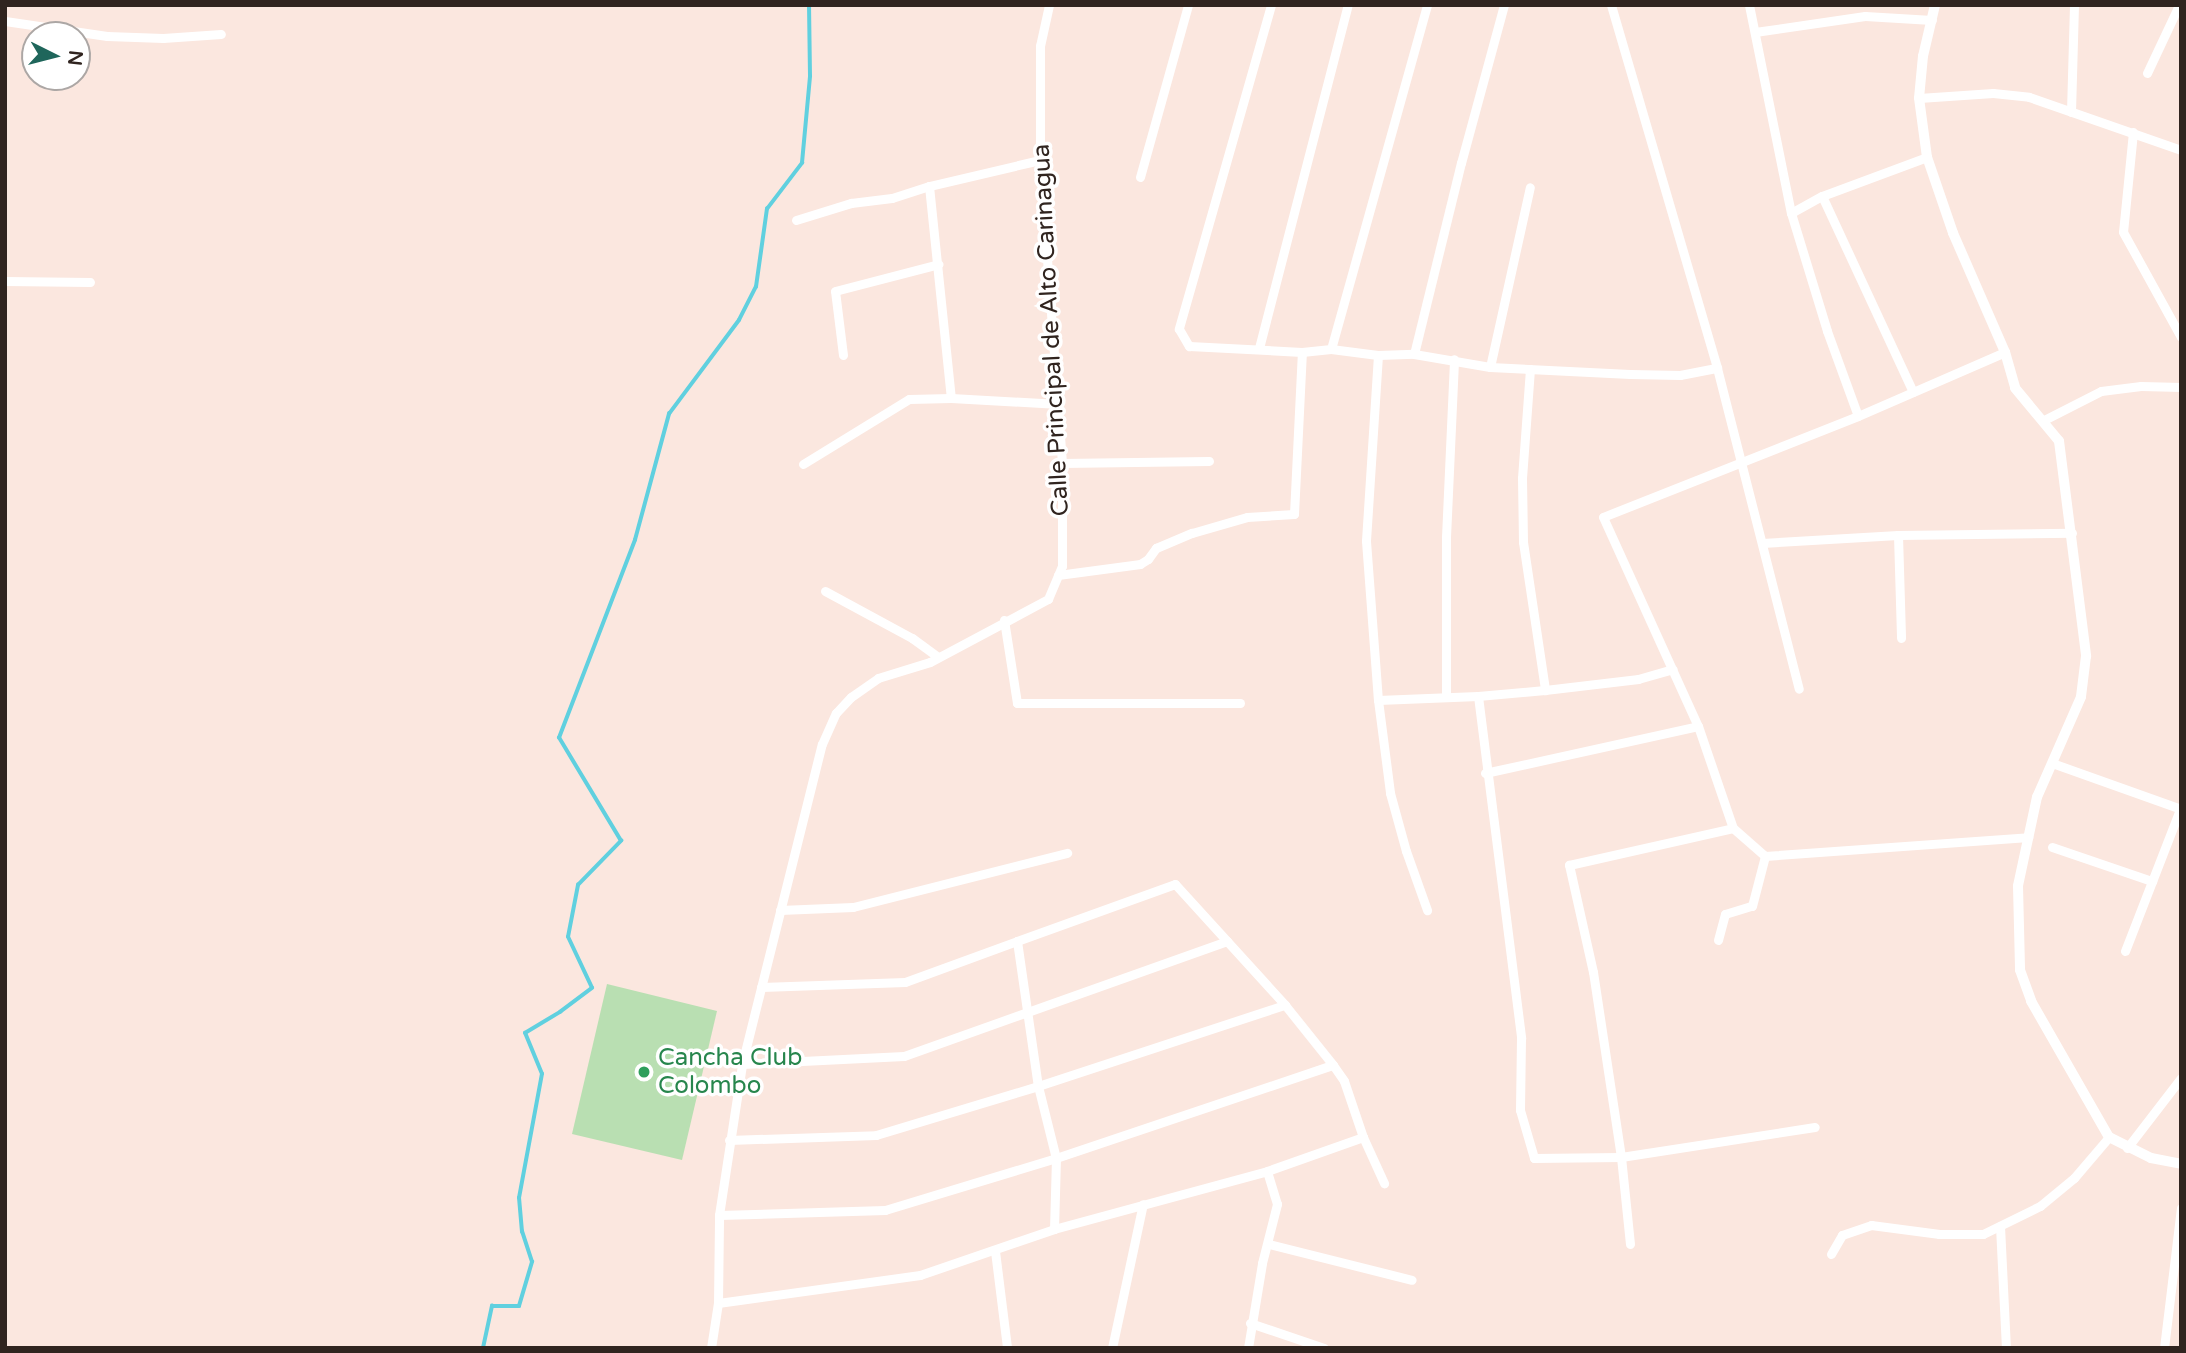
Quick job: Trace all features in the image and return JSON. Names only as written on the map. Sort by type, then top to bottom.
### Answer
[{"type":"street","name":"Calle Principal de Alto Carinagua","points":[[711,1348],[718,1303],[719,1215],[742,1064],[822,744],[836,713],[851,696],[878,678],[938,657],[1048,599],[1062,566],[1059,404],[1040,160],[1040,46],[1049,5]]},
{"type":"street","points":[[1140,177],[1188,5]]},
{"type":"street","points":[[1271,5],[1179,329],[1189,346],[1302,352],[1331,349],[1378,355],[1414,354],[1490,367],[1530,369],[1680,375],[1717,368]]},
{"type":"street","points":[[1259,348],[1348,5]]},
{"type":"street","points":[[1331,349],[1427,5]]},
{"type":"street","points":[[1414,354],[1461,163],[1504,5]]},
{"type":"street","points":[[1611,5],[1717,368],[1799,689]]},
{"type":"street","points":[[1749,5],[1790,213],[1827,331],[1858,416]]},
{"type":"street","points":[[1935,5],[1923,56],[1919,99],[1927,157],[1953,233],[2005,352],[2015,388],[2059,441],[2072,533],[2085,677],[2081,697],[2037,797],[2028,837],[2018,886],[2020,970],[2031,1001],[2109,1136],[2127,1148],[2151,1158],[2181,1164]]},
{"type":"street","points":[[2071,112],[2074,5]]},
{"type":"street","points":[[2147,73],[2179,5]]},
{"type":"street","points":[[1755,32],[1865,16],[1932,20]]},
{"type":"street","points":[[5,21],[107,36],[163,38],[221,34]]},
{"type":"street","points":[[1919,99],[1993,93],[2029,97],[2181,150]]},
{"type":"street","points":[[2133,132],[2123,232],[2181,337]]},
{"type":"street","points":[[1790,213],[1822,196],[1927,157]]},
{"type":"street","points":[[796,220],[851,203],[892,198],[929,186],[1040,160]]},
{"type":"street","points":[[929,186],[951,398]]},
{"type":"street","points":[[1490,367],[1530,187]]},
{"type":"street","points":[[1822,196],[1913,392]]},
{"type":"street","points":[[843,355],[835,291],[939,264]]},
{"type":"street","points":[[5,281],[90,282]]},
{"type":"street","points":[[1058,575],[1140,564],[1148,559],[1156,548],[1192,533],[1247,517],[1294,514],[1302,352]]},
{"type":"street","points":[[2005,352],[1858,416],[1603,517],[1698,726],[1733,828],[1765,856],[2028,837]]},
{"type":"street","points":[[1378,355],[1366,541],[1378,700],[1390,793],[1406,851],[1427,910]]},
{"type":"street","points":[[1446,696],[1446,537],[1454,359]]},
{"type":"street","points":[[1530,369],[1522,478],[1523,542],[1545,690]]},
{"type":"street","points":[[2044,420],[2101,391],[2141,386],[2181,387]]},
{"type":"street","points":[[803,464],[909,399],[951,398],[1059,404]]},
{"type":"street","points":[[1062,463],[1209,461]]},
{"type":"street","points":[[1762,543],[1898,535],[2072,533]]},
{"type":"street","points":[[1898,535],[1901,638]]},
{"type":"street","points":[[825,591],[912,638],[938,657]]},
{"type":"street","points":[[1004,620],[1017,703],[1240,702]]},
{"type":"street","points":[[1378,700],[1545,690],[1637,679],[1673,668]]},
{"type":"street","points":[[1478,696],[1485,773],[1521,1038],[1520,1110],[1534,1158],[1621,1157],[1815,1127]]},
{"type":"street","points":[[1485,773],[1698,726]]},
{"type":"street","points":[[2052,763],[2180,809],[2125,951]]},
{"type":"street","points":[[1630,1244],[1621,1157],[1593,972],[1569,865],[1733,828]]},
{"type":"street","points":[[2052,847],[2152,881]]},
{"type":"street","points":[[780,910],[853,906],[1067,853]]},
{"type":"street","points":[[1718,940],[1726,915],[1752,906],[1765,856]]},
{"type":"street","points":[[761,988],[905,982],[1175,884],[1285,1005],[1333,1065],[1344,1082],[1363,1137],[1384,1183]]},
{"type":"street","points":[[1017,941],[1038,1086],[1056,1158],[1054,1229]]},
{"type":"street","points":[[742,1064],[904,1056],[1227,941]]},
{"type":"street","points":[[729,1140],[877,1135],[1038,1086],[1285,1005]]},
{"type":"street","points":[[719,1215],[885,1210],[1056,1158],[1333,1065]]},
{"type":"street","points":[[2127,1148],[2181,1078]]},
{"type":"street","points":[[1830,1254],[1842,1235],[1871,1224],[1939,1234],[1983,1234],[2040,1206],[2074,1178],[2109,1136]]},
{"type":"street","points":[[718,1303],[920,1275],[1054,1229],[1267,1171],[1363,1137]]},
{"type":"street","points":[[1248,1348],[1262,1263],[1277,1205],[1267,1171]]},
{"type":"street","points":[[1112,1348],[1143,1204]]},
{"type":"street","points":[[2164,1348],[2181,1208]]},
{"type":"street","points":[[2000,1226],[2006,1348]]},
{"type":"street","points":[[1269,1244],[1412,1280]]},
{"type":"street","points":[[995,1251],[1007,1348]]},
{"type":"street","points":[[1250,1324],[1324,1348]]},
{"type":"green space","name":"Cancha Club Colombo","points":[[607,984],[717,1011],[682,1160],[572,1134]]},
{"type":"waterway","points":[[483,1348],[492,1306],[519,1306],[532,1262],[522,1232],[519,1198],[542,1074],[525,1033],[592,988],[568,937],[578,885],[621,841],[559,738],[635,540],[669,414],[739,320],[756,287],[767,209],[802,163],[810,76],[809,5]]},
{"type":"place","name":"Cancha Club Colombo","points":[[644,1072]]}]
